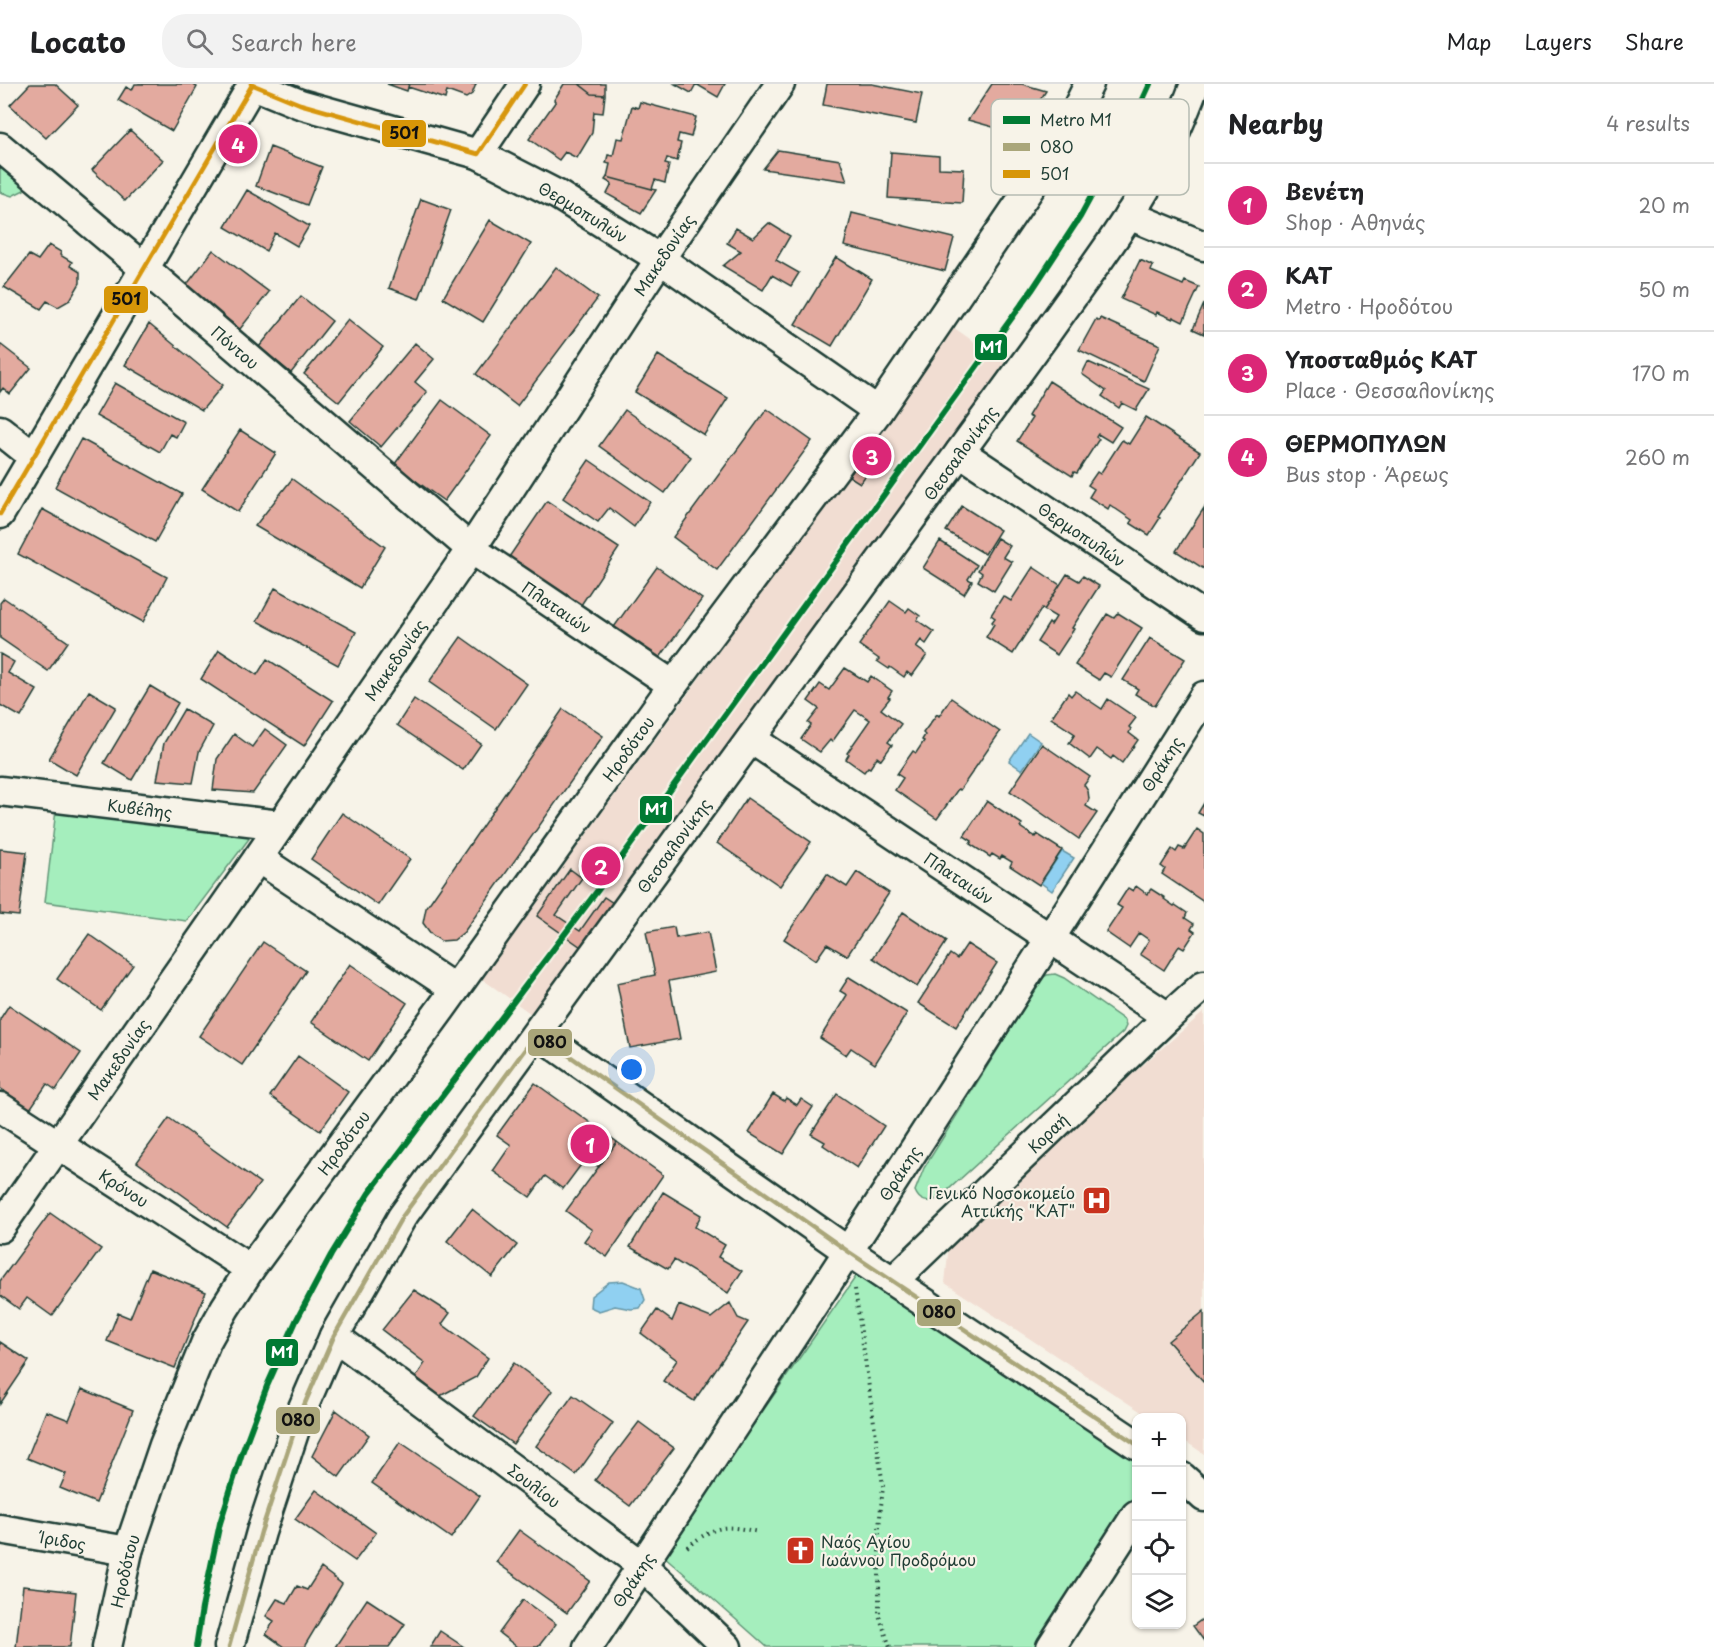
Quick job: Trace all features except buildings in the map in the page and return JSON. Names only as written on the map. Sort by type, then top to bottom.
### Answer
[{"type":"street","points":[[0,514],[252,84]]},
{"type":"street","name":"Θερμοπυλών","points":[[252,84],[300,104],[478,154],[558,195],[660,259],[878,411]]},
{"type":"street","points":[[478,154],[525,84]]},
{"type":"street","name":"Μακεδονίας","points":[[0,1228],[471,549],[660,259],[780,84]]},
{"type":"street","points":[[1082,99],[1089,84]]},
{"type":"street","name":"Θεσσαλονίκης","points":[[1189,100],[1195,84]]},
{"type":"street","name":"Πόντου","points":[[0,147],[145,268],[471,549]]},
{"type":"street","points":[[673,685],[878,411],[1025,195]]},
{"type":"street","name":"Θεσσαλονίκης","points":[[229,1647],[261,1532],[299,1417],[334,1336],[402,1217],[960,452],[1141,195]]},
{"type":"street","points":[[1129,215],[1204,246]]},
{"type":"street","points":[[0,430],[34,457]]},
{"type":"street","name":"Θερμοπυλών","points":[[960,452],[1204,616]]},
{"type":"street","name":"Πλαταιών","points":[[471,549],[673,685]]},
{"type":"street","name":"Ηροδότου","points":[[107,1647],[128,1551],[164,1445],[206,1342],[225,1308],[250,1269],[673,685]]},
{"type":"street","name":"Θράκης","points":[[588,1647],[849,1252],[1051,939],[1204,696]]},
{"type":"street","name":"Πλαταιών","points":[[751,739],[1168,1017]]},
{"type":"street","name":"Κυβέλης","points":[[0,791],[280,825]]},
{"type":"street","points":[[258,858],[455,989]]},
{"type":"street","name":"Κοραή","points":[[893,1281],[1204,985]]},
{"type":"street","points":[[537,1033],[849,1252],[1132,1441]]},
{"type":"street","name":"Κρόνου","points":[[0,1107],[250,1269]]},
{"type":"street","name":"Σουλίου","points":[[334,1336],[650,1554],[727,1647]]},
{"type":"street","points":[[1186,1481],[1204,1497]]},
{"type":"street","points":[[1052,1647],[1133,1521]]},
{"type":"street","name":"Ίριδος","points":[[0,1529],[128,1551]]},
{"type":"path","points":[[849,1252],[883,1486],[879,1527],[879,1615],[890,1647]]},
{"type":"path","points":[[650,1554],[680,1552],[718,1527],[759,1532]]},
{"type":"shaded area","points":[[953,327],[1007,365],[537,1018],[482,979]]},
{"type":"shaded area","name":"Γενικό Νοσοκομείο Αττικής \"ΚΑΤ\"","points":[[1204,1012],[1204,1454],[1186,1442],[1186,1413],[1143,1413],[945,1283],[950,1235]]},
{"type":"green space","points":[[0,157],[22,174],[24,190],[12,196],[0,192]]},
{"type":"green space","points":[[56,810],[251,836],[187,921],[45,902]]},
{"type":"green space","points":[[1055,974],[1124,1020],[1126,1026],[1123,1032],[939,1198],[931,1201],[922,1200],[915,1191],[924,1168],[1042,978]]},
{"type":"green space","points":[[859,1272],[1132,1457],[1132,1499],[1037,1647],[767,1647],[663,1555]]},
{"type":"water","points":[[1028,733],[1041,742],[1022,770],[1009,761]]},
{"type":"water","points":[[1062,851],[1074,858],[1052,891],[1041,883]]},
{"type":"water","points":[[623,1281],[641,1288],[645,1300],[640,1308],[615,1306],[599,1311],[590,1307],[591,1296],[609,1282]]},
{"type":"metro line","name":"Μ1","points":[[1143,99],[1150,84]]},
{"type":"metro line","name":"Μ1","points":[[196,1647],[220,1523],[242,1453],[267,1386],[296,1321],[331,1255],[369,1193],[598,890],[1032,290],[1092,195]]},
{"type":"transit line","name":"501","points":[[251,84],[300,104],[478,154],[525,84]]},
{"type":"transit line","name":"501","points":[[0,514],[252,85]]},
{"type":"transit line","name":"080","points":[[229,1647],[261,1532],[299,1417],[334,1336],[402,1217],[537,1033],[849,1252],[1132,1441]]},
{"type":"place","name":"ΘΕΡΜΟΠΥΛΩΝ","points":[[238,144]]},
{"type":"place","name":"Υποσταθμός ΚΑΤ","points":[[872,456]]},
{"type":"place","name":"ΚΑΤ","points":[[601,866]]},
{"type":"place","name":"Βενέτη","points":[[590,1144]]},
{"type":"place","name":"Γενικό Νοσοκομείο Αττικής \"ΚΑΤ\"","points":[[1096,1201]]},
{"type":"place","name":"Ναός Αγίου Ιωάννου Προδρόμου","points":[[800,1550]]}]
